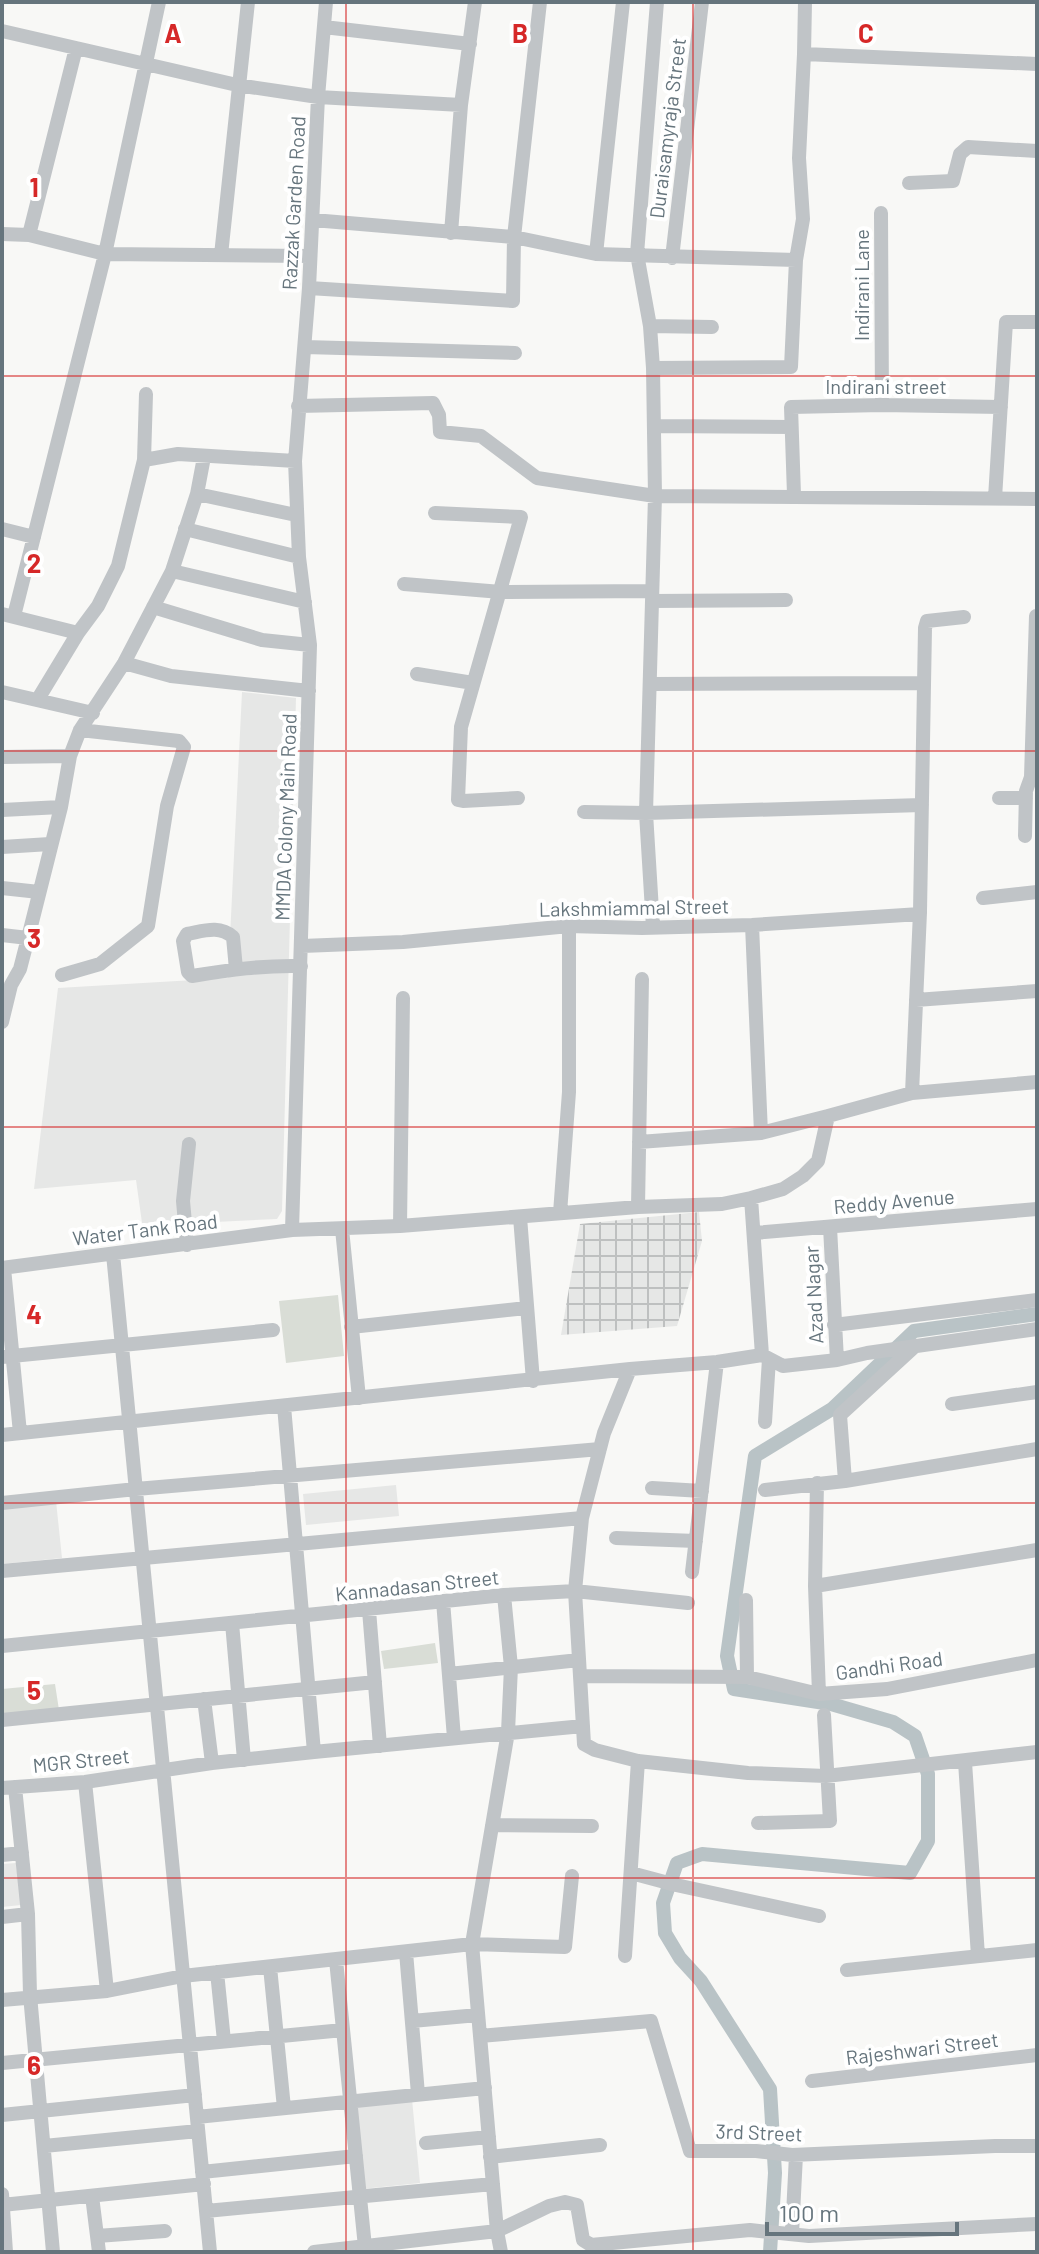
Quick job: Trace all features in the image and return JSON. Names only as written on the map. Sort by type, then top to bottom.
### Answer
[{"type":"street","points":[[78,633],[8,615],[34,537],[105,254],[159,2]]},
{"type":"street","points":[[221,255],[248,2]]},
{"type":"street","name":"Razzak Garden Road","points":[[298,406],[305,347],[326,2]]},
{"type":"street","points":[[451,233],[461,105],[475,2]]},
{"type":"street","points":[[309,288],[513,301],[514,237],[540,2]]},
{"type":"street","points":[[596,254],[623,2]]},
{"type":"street","points":[[653,927],[646,813],[655,496],[653,368],[650,326],[637,254],[657,2]]},
{"type":"street","name":"Duraisamyraja Street","points":[[672,258],[702,2]]},
{"type":"street","points":[[653,368],[791,367],[796,260],[803,219],[799,158],[805,2]]},
{"type":"street","points":[[324,27],[470,44]]},
{"type":"street","points":[[2,31],[237,85],[318,97],[461,105]]},
{"type":"street","points":[[29,235],[76,48]]},
{"type":"street","points":[[804,54],[1037,64]]},
{"type":"street","points":[[909,183],[953,181],[960,154],[968,147],[1037,151]]},
{"type":"street","name":"Indirani Lane","points":[[881,213],[882,405]]},
{"type":"street","points":[[313,220],[514,237],[596,254],[796,260]]},
{"type":"street","points":[[2,234],[29,235],[105,254],[310,256]]},
{"type":"street","points":[[995,498],[1006,322],[1037,322]]},
{"type":"street","points":[[650,326],[712,327]]},
{"type":"street","points":[[305,347],[515,353]]},
{"type":"street","points":[[38,699],[98,606],[118,566],[144,460],[146,394]]},
{"type":"street","points":[[298,406],[433,403],[439,415],[440,432],[481,436],[537,478],[655,496],[1037,499]]},
{"type":"street","name":"MMDA Colony Main Road","points":[[292,1230],[310,645],[296,515],[298,406]]},
{"type":"street","name":"Indirani street","points":[[790,427],[791,407],[1001,407]]},
{"type":"street","points":[[654,426],[790,427],[794,495]]},
{"type":"street","points":[[144,460],[178,454],[295,461]]},
{"type":"street","points":[[3,1015],[7,985],[20,969],[61,807],[70,756],[80,730],[124,663],[172,571],[197,494],[204,457]]},
{"type":"street","points":[[197,494],[296,515]]},
{"type":"street","points":[[435,513],[521,517],[461,727],[458,800],[518,798]]},
{"type":"street","points":[[2,529],[34,537]]},
{"type":"street","points":[[185,529],[299,557]]},
{"type":"street","points":[[172,571],[305,602]]},
{"type":"street","points":[[404,584],[501,592],[786,600]]},
{"type":"street","points":[[153,607],[262,640],[310,645]]},
{"type":"street","points":[[1025,836],[1026,798],[1034,777],[1036,616]]},
{"type":"street","points":[[912,1093],[927,621],[964,617]]},
{"type":"street","points":[[124,663],[171,676],[309,691]]},
{"type":"street","points":[[417,674],[473,683]]},
{"type":"street","points":[[651,684],[924,683]]},
{"type":"street","points":[[2,692],[93,713]]},
{"type":"street","points":[[62,975],[100,964],[148,926],[167,806],[184,747],[179,741],[80,730]]},
{"type":"street","points":[[2,757],[70,756]]},
{"type":"street","points":[[999,798],[1026,798]]},
{"type":"street","points":[[584,812],[922,805]]},
{"type":"street","points":[[2,810],[61,807]]},
{"type":"street","points":[[2,847],[50,844]]},
{"type":"street","points":[[2,888],[39,892]]},
{"type":"street","points":[[983,898],[1037,892]]},
{"type":"street","name":"Lakshmiammal Street","points":[[302,946],[403,942],[569,926],[752,925],[920,914]]},
{"type":"street","points":[[752,925],[761,1133]]},
{"type":"street","points":[[560,1213],[569,1092],[569,926]]},
{"type":"street","points":[[236,969],[233,937],[226,930],[187,934],[183,941],[188,972],[192,976],[236,969],[248,966],[301,966]]},
{"type":"street","points":[[2,935],[28,938]]},
{"type":"street","points":[[2,970],[20,969]]},
{"type":"street","points":[[638,1207],[642,979]]},
{"type":"street","points":[[916,1000],[1037,991]]},
{"type":"street","points":[[400,1226],[403,998]]},
{"type":"street","points":[[639,1142],[761,1133],[912,1093],[1037,1082]]},
{"type":"street","name":"Water Tank Road","points":[[3,1268],[292,1230],[400,1226],[638,1207],[722,1204],[783,1189],[803,1176],[818,1161],[828,1116]]},
{"type":"street","points":[[187,1245],[183,1201],[189,1144]]},
{"type":"street","points":[[751,1198],[765,1357],[765,1422]]},
{"type":"street","name":"Reddy Avenue","points":[[754,1233],[1037,1209]]},
{"type":"street","points":[[520,1217],[533,1381]]},
{"type":"street","name":"Azad Nagar","points":[[830,1227],[837,1360]]},
{"type":"street","points":[[342,1229],[359,1398]]},
{"type":"street","points":[[113,1254],[210,2252]]},
{"type":"street","points":[[3,1268],[8,1356],[20,1433]]},
{"type":"street","points":[[834,1325],[1037,1300]]},
{"type":"street","points":[[351,1327],[526,1308]]},
{"type":"street","points":[[2,1435],[765,1357],[783,1366],[1037,1329]]},
{"type":"street","points":[[8,1356],[273,1330]]},
{"type":"street","points":[[845,1481],[840,1415],[913,1348]]},
{"type":"street","points":[[692,1572],[717,1362]]},
{"type":"street","points":[[630,1369],[600,1449],[582,1518],[575,1591],[584,1744],[595,1750],[638,1761],[748,1773],[826,1776],[1037,1752]]},
{"type":"street","points":[[952,1404],[1037,1392]]},
{"type":"street","points":[[284,1406],[314,1752]]},
{"type":"street","points":[[2,1503],[600,1449]]},
{"type":"street","points":[[765,1490],[845,1481],[1037,1449]]},
{"type":"street","points":[[817,1483],[815,1586],[819,1694]]},
{"type":"street","points":[[652,1488],[702,1491]]},
{"type":"street","points":[[2,1571],[582,1518]]},
{"type":"street","points":[[616,1538],[696,1541]]},
{"type":"street","points":[[815,1586],[1037,1550]]},
{"type":"street","name":"Kannadasan Street","points":[[2,1646],[504,1595],[575,1591],[688,1603]]},
{"type":"street","points":[[501,2252],[472,1944],[508,1732],[511,1667],[504,1595]]},
{"type":"street","points":[[746,1600],[747,1677]]},
{"type":"street","points":[[443,1601],[454,1738]]},
{"type":"street","points":[[369,1610],[380,1746]]},
{"type":"street","points":[[232,1623],[244,1760]]},
{"type":"street","points":[[449,1674],[579,1660]]},
{"type":"street","name":"Gandhi Road","points":[[582,1676],[747,1677],[819,1694],[887,1689],[1037,1660]]},
{"type":"street","points":[[2,1720],[375,1682]]},
{"type":"street","points":[[204,1699],[212,1763]]},
{"type":"street","points":[[758,1823],[830,1821],[824,1715]]},
{"type":"street","name":"MGR Street","points":[[9,1788],[85,1782],[212,1763],[583,1726]]},
{"type":"street","points":[[625,1956],[638,1761]]},
{"type":"street","points":[[965,1762],[978,1956]]},
{"type":"street","points":[[85,1782],[107,1991]]},
{"type":"street","points":[[9,1788],[22,1853],[28,1914],[30,1995],[53,2252]]},
{"type":"street","points":[[492,1825],[592,1826]]},
{"type":"street","points":[[2,1855],[22,1853]]},
{"type":"street","points":[[631,1873],[819,1916]]},
{"type":"street","points":[[2,2000],[30,1995],[107,1991],[183,1976],[472,1944],[565,1947],[572,1876]]},
{"type":"street","points":[[2,1917],[28,1914]]},
{"type":"street","points":[[847,1970],[1037,1950]]},
{"type":"street","points":[[406,1952],[418,2094]]},
{"type":"street","points":[[336,1960],[365,2247]]},
{"type":"street","points":[[270,1967],[284,2108]]},
{"type":"street","points":[[217,1972],[224,2041]]},
{"type":"street","points":[[412,2021],[478,2015]]},
{"type":"street","name":"3rd Street","points":[[480,2036],[651,2021],[690,2151],[756,2151],[794,2155],[1037,2146]]},
{"type":"street","points":[[2,2063],[343,2030]]},
{"type":"street","name":"Rajeshwari Street","points":[[812,2081],[1037,2055]]},
{"type":"street","points":[[44,2146],[284,2108],[485,2088]]},
{"type":"street","points":[[2,2115],[195,2095]]},
{"type":"street","points":[[426,2143],[489,2137]]},
{"type":"street","points":[[490,2157],[600,2145]]},
{"type":"street","points":[[788,2234],[794,2155]]},
{"type":"street","points":[[2,2204],[92,2196],[356,2156]]},
{"type":"street","points":[[206,2211],[493,2184]]},
{"type":"street","points":[[2,2194],[5,2252]]},
{"type":"street","points":[[92,2196],[99,2252]]},
{"type":"street","points":[[314,2252],[497,2231],[549,2206],[565,2202],[577,2205],[583,2240],[591,2245],[750,2230],[788,2234],[1037,2224]]},
{"type":"street","points":[[97,2236],[165,2231]]},
{"type":"shaded area","points":[[242,692],[296,698],[282,1211],[277,1219],[143,1230],[136,1180],[34,1189],[58,988],[228,978]]},
{"type":"shaded area","points":[[699,1212],[702,1241],[677,1326],[561,1335],[580,1224]]},
{"type":"shaded area","points":[[338,1295],[344,1356],[286,1363],[279,1301]]},
{"type":"shaded area","points":[[396,1485],[399,1516],[306,1525],[303,1494]]},
{"type":"shaded area","points":[[56,1501],[62,1558],[2,1564],[2,1506]]},
{"type":"shaded area","points":[[435,1643],[438,1663],[384,1669],[381,1651]]},
{"type":"shaded area","points":[[55,1684],[59,1710],[2,1715],[2,1689]]},
{"type":"shaded area","points":[[16,1863],[21,1905],[2,1907],[2,1864]]},
{"type":"shaded area","points":[[412,2099],[420,2183],[362,2189],[354,2105]]},
{"type":"waterway","points":[[770,2252],[775,2173],[770,2089],[701,1981],[680,1958],[665,1933],[663,1903],[677,1863],[702,1854],[910,1873],[928,1841],[928,1774],[915,1736],[893,1722],[831,1704],[734,1689],[727,1656],[755,1456],[832,1409],[914,1331],[1037,1314]]}]
